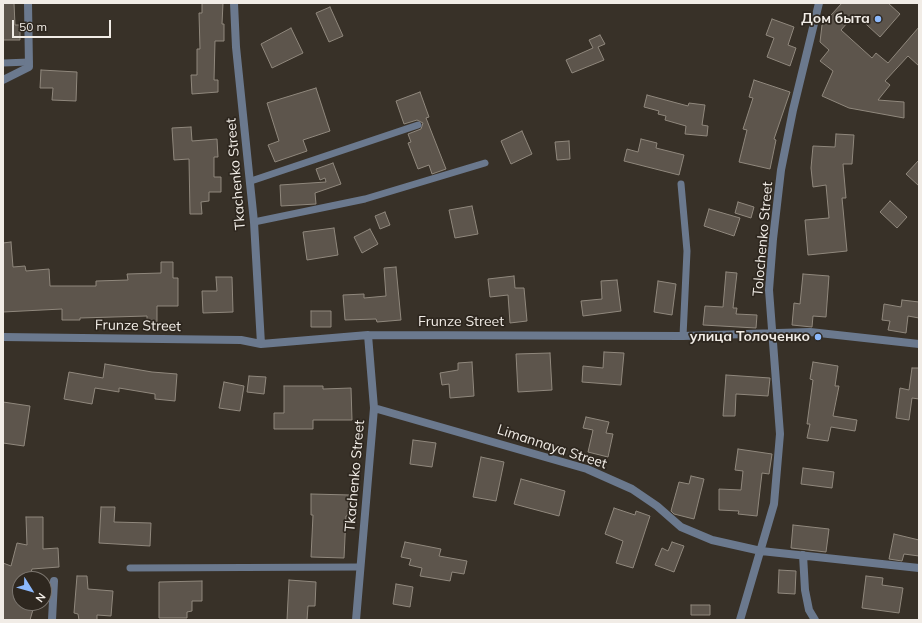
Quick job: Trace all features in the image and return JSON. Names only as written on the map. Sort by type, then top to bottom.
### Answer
[{"type":"street","points":[[3,80],[29,67],[28,3]]},
{"type":"street","name":"Tkachenko Street","points":[[234,3],[236,47],[251,181],[261,344]]},
{"type":"street","name":"Tolochenko Street","points":[[740,620],[774,504],[780,434],[769,290],[781,170],[793,110],[819,3]]},
{"type":"street","name":"Frunze Street","points":[[3,337],[241,340],[261,344],[368,335],[683,336],[810,332],[919,344]]},
{"type":"street","name":"Tkachenko Street","points":[[356,620],[359,567],[374,408],[368,335]]},
{"type":"street","name":"Limannaya Street","points":[[374,408],[587,469],[632,489],[657,506],[682,527],[712,540],[760,551],[919,568]]},
{"type":"street","points":[[803,555],[805,590],[809,610],[815,620]]},
{"type":"street","points":[[52,620],[54,581]]},
{"type":"lane","points":[[3,63],[29,62]]},
{"type":"lane","points":[[251,181],[418,125]]},
{"type":"lane","points":[[254,222],[365,199],[485,163]]},
{"type":"lane","points":[[681,184],[687,251],[683,336]]},
{"type":"lane","points":[[130,568],[359,567]]},
{"type":"building","points":[[3,3],[14,3],[15,25],[20,25],[20,40],[3,40]]},
{"type":"building","points":[[202,3],[223,3],[222,24],[224,24],[224,41],[215,41],[214,80],[218,80],[218,92],[192,94],[191,75],[197,75],[197,49],[200,49],[199,13],[202,13]]},
{"type":"building","points":[[842,3],[888,3],[900,14],[880,37],[855,14],[841,30],[872,58],[876,53],[888,63],[919,27],[919,66],[908,56],[885,81],[890,85],[878,100],[904,102],[904,118],[849,108],[822,96],[833,71],[820,61],[829,50],[820,42],[822,25]]},
{"type":"building","points":[[330,7],[343,36],[329,42],[316,13]]},
{"type":"building","points":[[772,19],[794,27],[788,45],[796,48],[790,66],[767,57],[774,38],[766,35]]},
{"type":"building","points":[[291,28],[303,53],[272,68],[261,44]]},
{"type":"building","points":[[600,35],[605,44],[598,47],[604,60],[572,73],[566,60],[593,48],[589,40]]},
{"type":"building","points":[[41,70],[77,72],[76,101],[52,100],[53,88],[40,88]]},
{"type":"building","points":[[754,80],[790,92],[774,139],[776,140],[770,169],[739,162],[747,130],[743,129],[753,98],[749,97]]},
{"type":"building","points":[[316,88],[330,131],[303,140],[307,151],[275,162],[268,145],[279,141],[267,103]]},
{"type":"building","points":[[420,92],[429,117],[426,118],[446,169],[432,174],[429,165],[418,169],[408,143],[411,142],[408,134],[421,129],[423,123],[417,120],[404,124],[396,101]]},
{"type":"building","points":[[647,95],[688,106],[689,103],[705,105],[702,125],[708,126],[707,136],[685,134],[686,126],[665,120],[666,116],[658,114],[659,111],[644,107]]},
{"type":"building","points":[[191,127],[192,141],[217,139],[218,157],[214,157],[214,177],[221,177],[221,192],[209,192],[209,201],[201,202],[202,214],[190,214],[189,159],[174,160],[172,128]]},
{"type":"building","points":[[522,131],[532,154],[511,164],[501,141]]},
{"type":"building","points":[[836,134],[854,135],[852,164],[843,164],[846,198],[842,198],[847,251],[808,255],[805,220],[829,218],[826,185],[813,187],[811,168],[813,146],[835,147]]},
{"type":"building","points":[[641,139],[657,143],[656,148],[684,155],[679,175],[624,161],[627,149],[638,152]]},
{"type":"building","points":[[569,141],[570,159],[557,160],[555,142]]},
{"type":"building","points":[[919,160],[919,186],[906,174]]},
{"type":"building","points":[[333,163],[341,184],[315,193],[316,204],[281,206],[280,185],[326,182],[325,178],[320,180],[316,169]]},
{"type":"building","points":[[890,201],[907,217],[897,228],[880,212]]},
{"type":"building","points":[[738,202],[754,207],[751,218],[735,213]]},
{"type":"building","points":[[472,206],[478,234],[455,238],[449,210]]},
{"type":"building","points":[[709,209],[740,218],[734,236],[704,226]]},
{"type":"building","points":[[385,212],[390,225],[380,229],[375,216]]},
{"type":"building","points":[[334,228],[338,255],[307,260],[303,232]]},
{"type":"building","points":[[370,229],[378,244],[362,253],[354,237]]},
{"type":"building","points":[[11,242],[13,267],[25,266],[26,271],[49,269],[50,286],[96,286],[96,281],[128,280],[127,274],[161,273],[161,262],[173,262],[173,278],[178,278],[178,306],[157,306],[157,325],[147,325],[147,316],[62,320],[62,309],[3,312],[3,243]]},
{"type":"building","points":[[396,267],[401,320],[377,322],[376,319],[345,320],[343,295],[364,294],[364,298],[386,296],[384,268]]},
{"type":"building","points":[[726,272],[737,273],[733,308],[737,308],[736,314],[757,315],[756,328],[703,325],[705,306],[723,307]]},
{"type":"building","points":[[803,274],[829,276],[826,317],[813,316],[812,327],[792,325],[794,303],[800,304]]},
{"type":"building","points":[[514,276],[515,288],[524,288],[527,321],[510,323],[508,295],[490,297],[488,279]]},
{"type":"building","points":[[216,277],[232,277],[233,312],[203,313],[202,291],[217,291]]},
{"type":"building","points":[[617,280],[621,311],[583,316],[581,301],[602,299],[601,281]]},
{"type":"building","points":[[658,281],[676,284],[672,315],[654,312]]},
{"type":"building","points":[[902,300],[919,302],[919,318],[908,316],[906,333],[888,330],[890,321],[882,320],[884,304],[901,307]]},
{"type":"building","points":[[311,311],[331,311],[331,327],[311,327]]},
{"type":"building","points":[[604,352],[624,353],[621,385],[582,382],[583,366],[603,368]]},
{"type":"building","points":[[550,353],[552,390],[518,392],[516,354]]},
{"type":"building","points":[[472,362],[474,396],[450,398],[449,384],[442,385],[440,373],[458,370],[458,363]]},
{"type":"building","points":[[813,362],[838,366],[835,386],[839,386],[833,416],[857,420],[855,431],[831,427],[828,441],[807,438],[810,424],[807,424],[813,380],[810,379]]},
{"type":"building","points":[[105,364],[152,372],[177,374],[175,401],[155,399],[155,394],[119,388],[119,392],[95,388],[92,404],[64,399],[69,372],[103,378]]},
{"type":"building","points":[[912,368],[919,368],[919,399],[912,398],[909,420],[896,418],[900,388],[909,390]]},
{"type":"building","points":[[726,375],[770,378],[768,396],[736,394],[735,416],[723,416]]},
{"type":"building","points":[[249,376],[266,377],[264,394],[247,392]]},
{"type":"building","points":[[224,382],[244,386],[240,411],[219,408]]},
{"type":"building","points":[[284,386],[323,386],[323,389],[351,388],[352,420],[313,420],[313,429],[274,429],[274,413],[284,413]]},
{"type":"building","points":[[3,402],[30,406],[24,446],[3,443]]},
{"type":"building","points":[[586,417],[609,422],[606,433],[613,434],[608,457],[588,452],[593,430],[583,428]]},
{"type":"building","points":[[413,440],[436,443],[432,467],[410,464]]},
{"type":"building","points":[[738,449],[772,454],[769,474],[762,473],[757,516],[738,514],[739,511],[719,510],[719,489],[741,490],[743,471],[735,470]]},
{"type":"building","points":[[481,457],[504,462],[496,501],[473,497]]},
{"type":"building","points":[[803,468],[834,472],[832,488],[801,484]]},
{"type":"building","points":[[691,476],[704,479],[694,519],[674,514],[671,511],[679,482],[689,484]]},
{"type":"building","points":[[521,479],[565,491],[559,516],[514,504]]},
{"type":"building","points":[[311,494],[350,495],[350,516],[346,516],[344,558],[311,557],[313,515],[311,515]]},
{"type":"building","points":[[101,507],[115,507],[114,522],[151,523],[150,546],[99,543]]},
{"type":"building","points":[[614,508],[635,515],[636,511],[650,516],[633,568],[616,563],[623,541],[605,534]]},
{"type":"building","points":[[26,517],[43,517],[43,549],[58,548],[59,567],[32,569],[31,571],[12,571],[12,611],[33,611],[30,620],[3,620],[3,563],[11,566],[17,543],[27,545]]},
{"type":"building","points":[[793,525],[829,529],[826,552],[791,548]]},
{"type":"building","points":[[894,534],[919,540],[919,556],[904,554],[902,561],[889,559]]},
{"type":"building","points":[[405,542],[441,549],[439,556],[467,561],[464,574],[452,572],[450,581],[420,576],[422,568],[409,565],[411,559],[401,557]]},
{"type":"building","points":[[672,542],[684,546],[674,572],[655,565],[662,548],[668,551]]},
{"type":"building","points":[[779,570],[796,571],[795,594],[778,593]]},
{"type":"building","points":[[77,576],[87,576],[88,589],[113,591],[111,616],[97,615],[97,620],[79,620],[78,614],[74,613]]},
{"type":"building","points":[[866,576],[883,578],[882,585],[903,588],[899,613],[862,608]]},
{"type":"building","points":[[289,580],[316,582],[315,606],[308,606],[307,620],[287,620]]},
{"type":"building","points":[[202,581],[202,601],[192,601],[192,611],[187,612],[187,618],[159,618],[159,582]]},
{"type":"building","points":[[396,584],[413,587],[410,607],[393,604]]},
{"type":"building","points":[[691,605],[710,605],[710,615],[691,615]]},
{"type":"place","name":"Дом быта","points":[[878,19]]},
{"type":"place","name":"улица Толоченко","points":[[818,337]]}]
